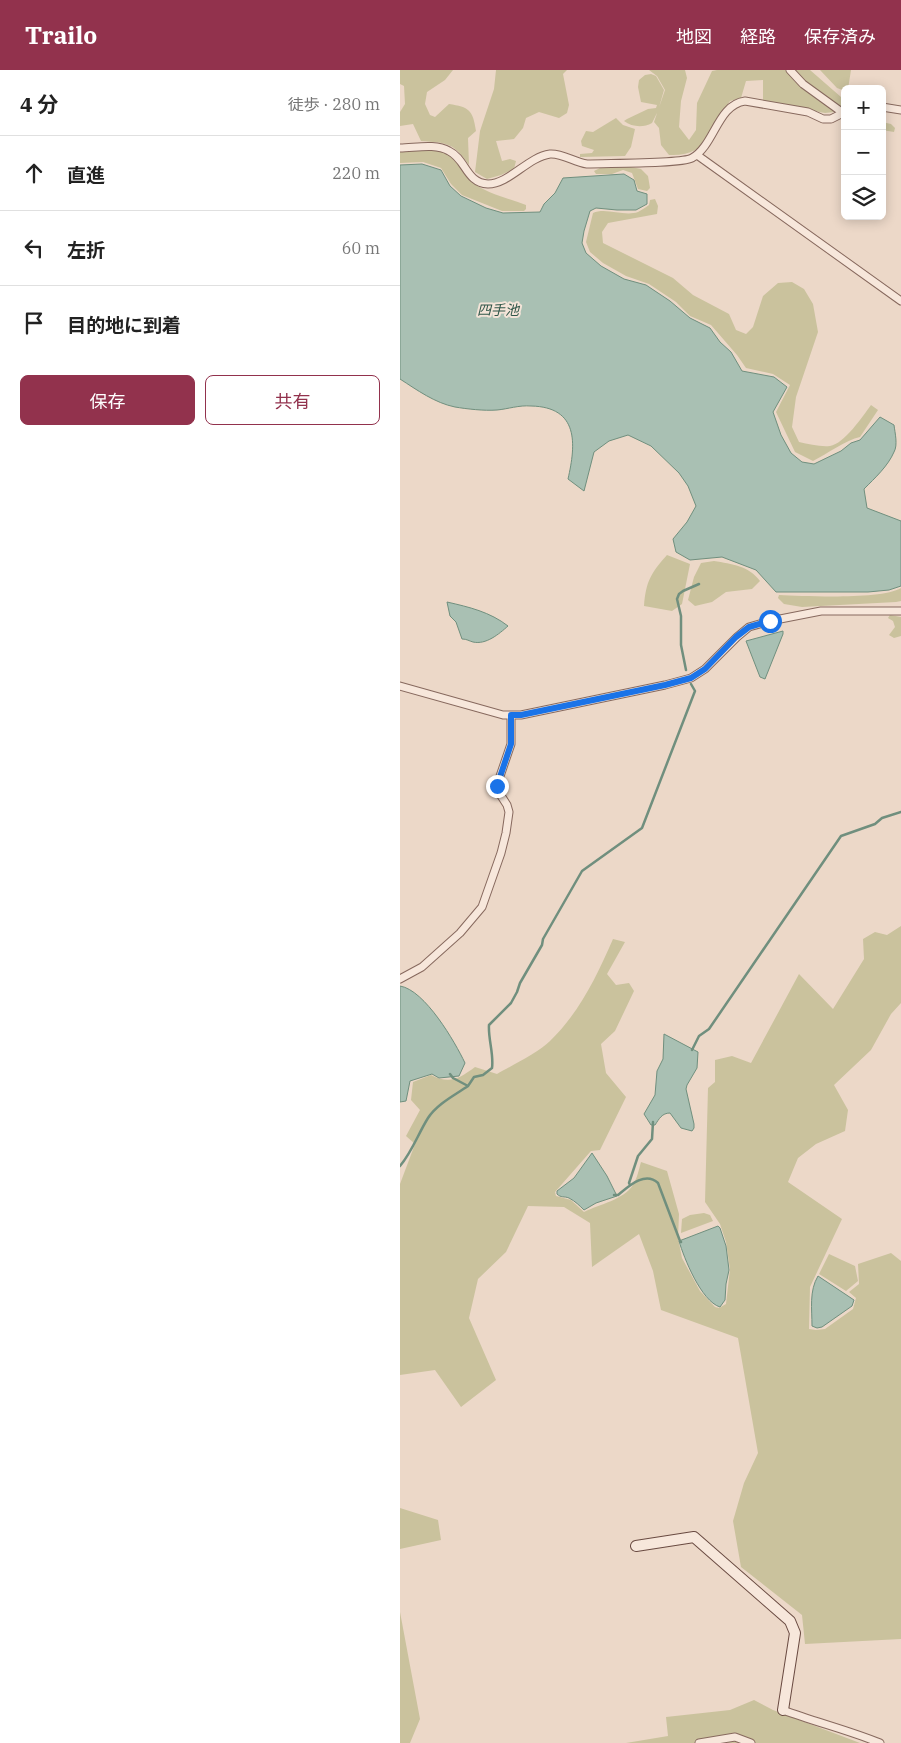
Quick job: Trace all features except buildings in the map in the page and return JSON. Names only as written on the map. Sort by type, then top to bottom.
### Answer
[{"type":"street","points":[[790,70],[803,84],[841,110]]},
{"type":"street","points":[[400,148],[434,147],[448,149],[459,158],[474,180],[488,184],[499,182],[524,166],[550,154],[560,155],[576,163],[587,164],[689,160],[705,148],[728,109],[736,102],[745,101],[808,112],[823,119],[831,119],[841,114]]},
{"type":"street","points":[[886,107],[901,110]]},
{"type":"street","points":[[697,155],[901,301]]},
{"type":"street","points":[[400,686],[503,715],[521,715],[691,678],[705,669],[736,637],[749,627],[770,621],[821,611],[901,611]]},
{"type":"street","points":[[400,979],[422,967],[454,939],[482,906],[506,833],[509,812],[507,805],[498,792],[497,786],[511,744],[511,715]]},
{"type":"street","points":[[636,1546],[694,1537],[790,1621],[795,1633],[783,1710],[816,1723],[860,1735],[880,1743]]},
{"type":"street","points":[[699,1743],[734,1737],[751,1743]]},
{"type":"shaded area","points":[[400,70],[453,70],[445,80],[427,92],[425,104],[430,115],[435,117],[449,104],[466,108],[469,111],[476,131],[468,138],[469,165],[449,145],[421,141],[413,124],[400,126],[400,112],[405,104],[404,86],[400,84]]},
{"type":"shaded area","points":[[496,70],[567,70],[563,74],[569,105],[567,113],[559,118],[539,112],[526,118],[523,128],[514,139],[496,141],[502,161],[510,159],[516,161],[514,169],[487,179],[475,172],[480,131],[494,89]]},
{"type":"shaded area","points":[[649,70],[685,70],[687,78],[681,101],[679,127],[689,140],[696,130],[697,103],[712,71],[786,70],[801,87],[835,109],[834,112],[825,113],[763,101],[763,80],[746,81],[741,98],[730,101],[701,146],[683,154],[669,155],[661,145],[659,128],[654,122],[665,90],[657,76]]},
{"type":"shaded area","points":[[794,70],[810,70],[841,97],[841,107],[837,106],[806,83]]},
{"type":"shaded area","points":[[820,70],[851,70],[849,85],[841,85],[841,90],[837,88]]},
{"type":"shaded area","points":[[651,74],[656,76],[664,90],[658,111],[649,125],[630,125],[624,121],[648,109],[656,108],[657,105],[641,102],[638,87],[639,80],[645,75]]},
{"type":"shaded area","points":[[616,118],[623,125],[635,129],[631,147],[625,156],[580,157],[580,154],[592,153],[594,150],[582,146],[581,141],[586,131],[593,132]]},
{"type":"shaded area","points":[[886,123],[891,124],[895,128],[894,132],[886,131]]},
{"type":"shaded area","points":[[435,149],[455,158],[467,177],[478,186],[491,193],[526,205],[526,209],[524,211],[502,211],[462,195],[451,184],[441,168],[423,162],[400,163],[400,151]]},
{"type":"shaded area","points":[[626,166],[641,169],[648,176],[650,188],[647,191],[638,189],[632,173],[623,170],[612,174],[596,174],[594,171],[602,167]]},
{"type":"shaded area","points":[[655,199],[658,206],[657,214],[608,223],[602,232],[603,243],[673,278],[693,295],[729,314],[736,330],[746,334],[753,327],[763,296],[778,283],[792,282],[804,289],[813,304],[818,332],[796,397],[792,427],[799,442],[818,446],[830,446],[847,435],[871,405],[878,410],[860,437],[813,461],[795,452],[776,412],[790,385],[773,374],[746,368],[711,325],[690,316],[676,302],[649,284],[626,276],[603,263],[590,252],[586,242],[593,213],[598,211],[638,212],[649,205],[650,200]]},
{"type":"shaded area","points":[[667,555],[690,564],[682,604],[672,611],[644,606],[650,578]]},
{"type":"shaded area","points":[[714,561],[745,569],[760,581],[752,589],[726,592],[712,602],[695,606],[688,600],[694,577],[701,563]]},
{"type":"shaded area","points":[[901,588],[901,601],[896,602],[802,607],[784,604],[778,598],[779,595],[860,596],[891,592]]},
{"type":"shaded area","points":[[890,615],[901,617],[901,636],[894,638],[889,635],[895,627],[893,621],[888,618]]},
{"type":"shaded area","points":[[901,926],[901,1003],[891,1014],[871,1050],[834,1085],[848,1110],[845,1131],[816,1144],[798,1158],[788,1182],[842,1219],[810,1287],[809,1329],[825,1329],[853,1309],[856,1298],[849,1292],[859,1284],[858,1264],[891,1253],[901,1261],[901,1639],[805,1644],[802,1615],[741,1567],[733,1521],[744,1483],[758,1453],[738,1338],[661,1310],[653,1271],[639,1234],[592,1267],[590,1223],[564,1207],[528,1206],[506,1252],[478,1279],[469,1318],[496,1380],[461,1407],[435,1370],[400,1375],[400,1184],[415,1144],[406,1136],[420,1110],[411,1100],[413,1082],[431,1075],[444,1080],[454,1079],[475,1067],[497,1074],[539,1050],[560,1030],[578,1006],[594,980],[613,939],[625,942],[607,974],[616,985],[629,983],[634,991],[615,1031],[601,1044],[606,1073],[626,1097],[600,1150],[591,1151],[555,1192],[556,1196],[571,1200],[584,1212],[617,1198],[629,1190],[636,1180],[641,1162],[667,1171],[679,1214],[678,1238],[682,1258],[700,1291],[715,1307],[719,1308],[726,1304],[730,1269],[726,1242],[720,1224],[705,1202],[708,1088],[715,1082],[715,1060],[732,1056],[751,1063],[799,974],[833,1009],[864,959],[863,939],[875,932],[887,935]]},
{"type":"shaded area","points":[[704,1213],[710,1215],[713,1221],[681,1233],[682,1219],[690,1215]]},
{"type":"shaded area","points":[[829,1254],[855,1266],[858,1281],[846,1291],[819,1274]]},
{"type":"shaded area","points":[[400,1508],[438,1520],[441,1540],[400,1549]]},
{"type":"shaded area","points":[[400,1612],[420,1719],[410,1743],[400,1743]]},
{"type":"shaded area","points":[[754,1700],[773,1710],[860,1743],[626,1743],[668,1736],[666,1717],[730,1710]]},
{"type":"water","name":"四手池","points":[[422,164],[441,170],[450,186],[461,196],[486,208],[503,213],[540,212],[544,204],[555,193],[563,178],[624,174],[634,180],[637,191],[647,194],[647,204],[636,210],[596,208],[590,211],[582,243],[586,253],[601,266],[624,279],[646,285],[670,301],[690,318],[710,328],[720,342],[731,352],[742,371],[774,377],[787,387],[773,412],[781,435],[791,453],[802,462],[814,464],[841,451],[851,443],[860,440],[880,417],[894,425],[896,442],[894,452],[885,467],[864,489],[867,508],[901,521],[901,586],[889,590],[868,592],[776,592],[756,570],[722,557],[690,560],[676,552],[673,539],[687,522],[696,506],[688,486],[679,473],[651,446],[628,435],[609,441],[594,452],[584,491],[568,479],[571,466],[572,441],[566,420],[558,413],[547,408],[531,406],[501,410],[476,410],[455,407],[433,399],[400,379],[400,165]]},
{"type":"water","points":[[447,602],[487,614],[508,626],[483,642],[478,643],[462,639],[456,622],[450,616]]},
{"type":"water","points":[[783,631],[765,679],[760,677],[746,641]]},
{"type":"water","points":[[400,986],[410,990],[429,1007],[447,1030],[465,1063],[459,1076],[439,1078],[432,1074],[410,1081],[406,1101],[400,1102]]},
{"type":"water","points":[[664,1034],[698,1052],[697,1068],[686,1089],[694,1124],[692,1131],[681,1128],[670,1113],[663,1115],[655,1125],[651,1125],[644,1114],[655,1095],[657,1071],[663,1059]]},
{"type":"water","points":[[592,1153],[617,1196],[596,1203],[584,1210],[571,1199],[558,1195],[557,1191],[574,1178]]},
{"type":"water","points":[[718,1226],[726,1246],[729,1270],[725,1300],[720,1307],[706,1297],[700,1288],[689,1268],[679,1241]]},
{"type":"water","points":[[818,1276],[854,1300],[852,1306],[822,1327],[817,1328],[812,1326],[812,1300],[813,1288]]},
{"type":"waterway","points":[[686,670],[681,645],[681,616],[677,599],[683,591],[699,584]]},
{"type":"waterway","points":[[450,1074],[453,1078],[468,1086],[474,1077],[483,1075],[492,1068],[489,1025],[511,1003],[542,945],[543,939],[582,871],[642,828],[695,691],[691,684]]},
{"type":"waterway","points":[[692,1050],[699,1036],[709,1029],[841,836],[901,812]]},
{"type":"waterway","points":[[400,1166],[424,1124],[436,1108],[468,1086]]},
{"type":"waterway","points":[[630,1185],[638,1156],[652,1139],[653,1122]]},
{"type":"waterway","points":[[614,1195],[618,1195],[632,1184],[643,1179],[653,1180],[658,1183],[681,1242]]},
{"type":"route","points":[[497,786],[511,744],[511,715],[521,715],[691,678],[705,669],[736,637],[749,627],[770,621]]}]
